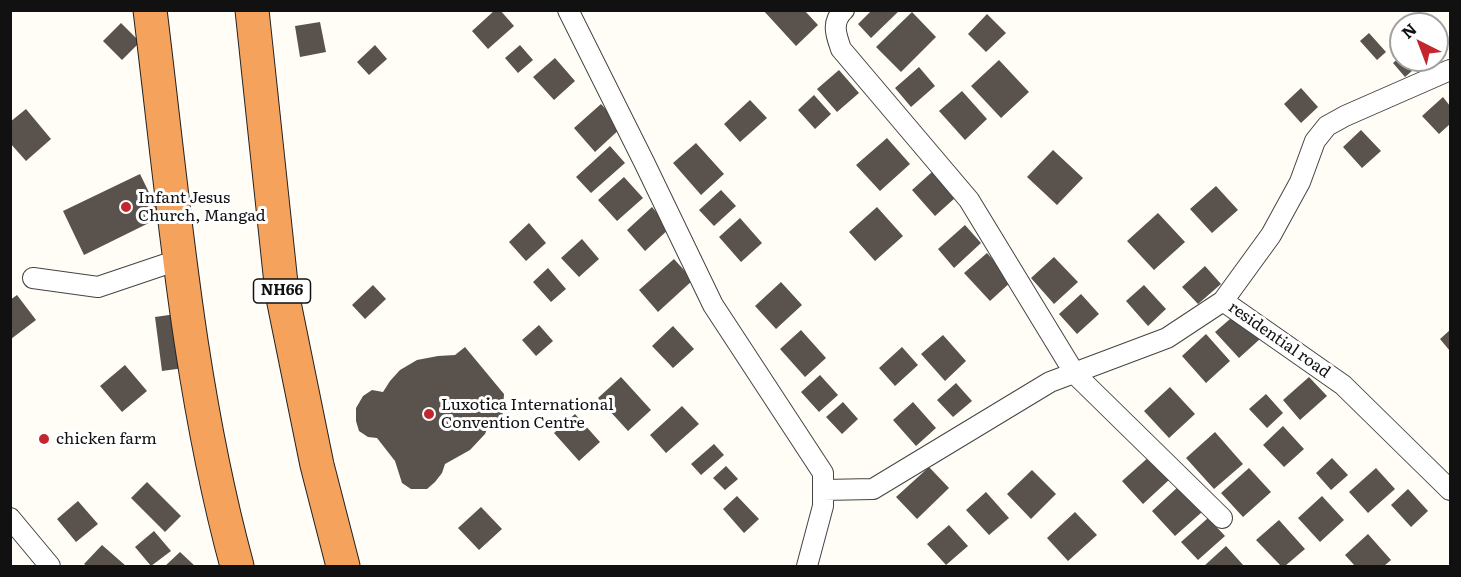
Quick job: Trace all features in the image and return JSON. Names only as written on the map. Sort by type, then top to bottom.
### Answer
[{"type":"highway","points":[[150,10],[194,359],[224,518],[236,566]]},
{"type":"highway","name":"NH66","points":[[252,10],[282,293],[317,465],[343,567]]},
{"type":"street","points":[[568,10],[645,162],[712,305],[823,473],[823,506],[807,567]]},
{"type":"street","points":[[844,10],[838,15],[834,31],[841,49],[969,200],[1075,374],[1222,518]]},
{"type":"street","name":"residential road","points":[[1450,70],[1327,126],[1315,141],[1300,182],[1271,235],[1223,300],[1343,385],[1450,490]]},
{"type":"street","points":[[33,278],[98,287],[181,259]]},
{"type":"street","points":[[823,490],[873,489],[1050,382],[1167,338],[1223,300]]},
{"type":"street","points":[[10,518],[50,567]]},
{"type":"building","points":[[495,10],[500,10],[514,26],[488,49],[472,31]]},
{"type":"building","points":[[763,10],[804,10],[818,25],[796,46]]},
{"type":"building","points":[[872,10],[900,10],[871,38],[858,24]]},
{"type":"building","points":[[912,12],[936,37],[901,72],[876,47]]},
{"type":"building","points":[[987,14],[1006,33],[986,52],[968,34]]},
{"type":"building","points":[[320,22],[326,52],[300,57],[295,26]]},
{"type":"building","points":[[121,23],[140,42],[122,60],[103,41]]},
{"type":"building","points":[[1369,33],[1386,52],[1377,60],[1360,41]]},
{"type":"building","points":[[375,45],[387,59],[369,75],[357,62]]},
{"type":"building","points":[[520,45],[533,60],[518,73],[505,58]]},
{"type":"building","points":[[555,58],[575,81],[554,100],[533,77]]},
{"type":"building","points":[[999,60],[1029,92],[1001,118],[971,86]]},
{"type":"building","points":[[919,67],[935,86],[911,107],[895,88]]},
{"type":"building","points":[[839,70],[859,93],[837,112],[817,89]]},
{"type":"building","points":[[1401,72],[1411,72],[1405,77]]},
{"type":"building","points":[[1301,88],[1318,107],[1301,123],[1284,104]]},
{"type":"building","points":[[962,91],[987,119],[965,140],[939,111]]},
{"type":"building","points":[[814,95],[831,114],[815,129],[798,110]]},
{"type":"building","points":[[1443,97],[1450,106],[1450,124],[1439,134],[1422,116]]},
{"type":"building","points":[[750,100],[767,118],[740,142],[724,124]]},
{"type":"building","points":[[601,104],[622,127],[595,152],[574,128]]},
{"type":"building","points":[[26,109],[51,139],[26,161],[10,143],[10,122]]},
{"type":"building","points":[[1361,130],[1381,151],[1362,168],[1343,147]]},
{"type":"building","points":[[887,138],[910,164],[880,191],[856,165]]},
{"type":"building","points":[[696,143],[724,174],[701,195],[673,163]]},
{"type":"building","points":[[610,146],[625,163],[591,193],[576,177]]},
{"type":"building","points":[[1053,150],[1083,178],[1057,205],[1027,177]]},
{"type":"building","points":[[932,172],[955,198],[935,216],[912,190]]},
{"type":"building","points":[[140,174],[161,217],[84,255],[63,211]]},
{"type":"building","points":[[624,177],[643,198],[617,221],[598,200]]},
{"type":"building","points":[[1216,186],[1238,210],[1212,233],[1190,209]]},
{"type":"building","points":[[721,190],[736,206],[714,226],[699,210]]},
{"type":"building","points":[[652,207],[670,228],[645,251],[627,230]]},
{"type":"building","points":[[877,207],[903,236],[875,261],[849,232]]},
{"type":"building","points":[[1158,213],[1185,242],[1154,270],[1127,241]]},
{"type":"building","points":[[740,218],[762,243],[741,262],[719,237]]},
{"type":"building","points":[[529,223],[546,243],[526,261],[509,242]]},
{"type":"building","points":[[965,225],[981,243],[954,268],[938,249]]},
{"type":"building","points":[[582,239],[599,259],[579,277],[561,258]]},
{"type":"building","points":[[987,253],[1012,281],[990,301],[964,273]]},
{"type":"building","points":[[1054,257],[1078,282],[1054,304],[1031,278]]},
{"type":"building","points":[[674,259],[693,280],[658,312],[639,290]]},
{"type":"building","points":[[1205,266],[1221,284],[1198,304],[1182,287]]},
{"type":"building","points":[[548,268],[566,289],[551,302],[533,282]]},
{"type":"building","points":[[781,282],[802,305],[776,329],[755,306]]},
{"type":"building","points":[[373,285],[386,299],[365,319],[352,305]]},
{"type":"building","points":[[1144,285],[1166,309],[1148,326],[1126,301]]},
{"type":"building","points":[[1081,294],[1099,314],[1077,334],[1059,314]]},
{"type":"building","points":[[17,295],[36,320],[11,339],[10,300]]},
{"type":"building","points":[[1237,313],[1260,339],[1239,358],[1215,332]]},
{"type":"building","points":[[176,314],[184,368],[162,371],[155,317]]},
{"type":"building","points":[[539,325],[553,341],[536,356],[522,340]]},
{"type":"building","points":[[673,326],[694,349],[673,368],[652,346]]},
{"type":"building","points":[[801,330],[826,358],[805,377],[780,349]]},
{"type":"building","points":[[1450,330],[1450,351],[1440,339]]},
{"type":"building","points":[[1206,334],[1230,361],[1206,383],[1182,356]]},
{"type":"building","points":[[943,335],[966,361],[945,381],[921,354]]},
{"type":"building","name":"Luxotica International Convention Centre","points":[[465,347],[504,394],[502,424],[491,419],[485,434],[470,450],[445,464],[442,473],[427,489],[411,489],[402,483],[395,461],[377,438],[368,437],[359,431],[356,408],[363,396],[372,390],[383,392],[400,370],[417,360],[455,355]]},
{"type":"building","points":[[902,347],[918,365],[895,386],[879,368]]},
{"type":"building","points":[[125,365],[147,391],[122,412],[100,386]]},
{"type":"building","points":[[820,375],[838,395],[819,412],[801,392]]},
{"type":"building","points":[[621,377],[651,410],[628,431],[598,398]]},
{"type":"building","points":[[1309,377],[1327,396],[1300,420],[1283,400]]},
{"type":"building","points":[[956,383],[972,401],[953,417],[937,400]]},
{"type":"building","points":[[1170,387],[1195,414],[1169,438],[1144,411]]},
{"type":"building","points":[[1266,394],[1283,413],[1267,428],[1249,409]]},
{"type":"building","points":[[843,402],[858,419],[842,434],[826,417]]},
{"type":"building","points":[[913,402],[936,428],[916,446],[893,420]]},
{"type":"building","points":[[682,406],[699,424],[666,453],[650,435]]},
{"type":"building","points":[[575,414],[600,442],[579,461],[554,433]]},
{"type":"building","points":[[1283,426],[1304,449],[1284,467],[1263,445]]},
{"type":"building","points":[[1215,432],[1243,464],[1214,489],[1186,458]]},
{"type":"building","points":[[714,444],[724,455],[701,475],[691,464]]},
{"type":"building","points":[[1150,456],[1170,479],[1143,504],[1122,481]]},
{"type":"building","points":[[1332,458],[1348,475],[1331,490],[1316,473]]},
{"type":"building","points":[[726,466],[738,479],[725,490],[713,478]]},
{"type":"building","points":[[929,467],[949,488],[917,519],[896,497]]},
{"type":"building","points":[[1249,468],[1271,492],[1243,517],[1221,493]]},
{"type":"building","points":[[1376,468],[1395,489],[1368,513],[1349,492]]},
{"type":"building","points":[[1032,470],[1056,494],[1031,519],[1007,494]]},
{"type":"building","points":[[147,482],[181,516],[165,532],[131,498]]},
{"type":"building","points":[[1179,486],[1202,512],[1175,536],[1152,511]]},
{"type":"building","points":[[1408,489],[1428,511],[1411,527],[1391,505]]},
{"type":"building","points":[[986,492],[1009,518],[989,535],[966,510]]},
{"type":"building","points":[[737,496],[759,519],[744,533],[723,509]]},
{"type":"building","points":[[1322,496],[1344,520],[1320,542],[1298,518]]},
{"type":"building","points":[[78,501],[98,524],[76,542],[57,519]]},
{"type":"building","points":[[481,507],[502,529],[479,550],[458,528]]},
{"type":"building","points":[[1075,512],[1097,535],[1068,561],[1047,538]]},
{"type":"building","points":[[1208,518],[1225,536],[1198,560],[1181,542]]},
{"type":"building","points":[[1279,520],[1305,549],[1285,566],[1281,566],[1256,540]]},
{"type":"building","points":[[949,525],[968,546],[946,565],[927,544]]},
{"type":"building","points":[[154,531],[171,551],[151,566],[135,547]]},
{"type":"building","points":[[1368,534],[1391,560],[1384,566],[1355,566],[1345,555]]},
{"type":"building","points":[[102,545],[126,566],[87,566],[84,564]]},
{"type":"building","points":[[1226,546],[1244,566],[1204,566]]},
{"type":"building","points":[[180,552],[195,566],[165,566]]},
{"type":"place","name":"Infant Jesus Church, Mangad","points":[[126,207]]},
{"type":"place","name":"Luxotica International Convention Centre","points":[[429,414]]},
{"type":"place","name":"chicken farm","points":[[44,439]]}]
